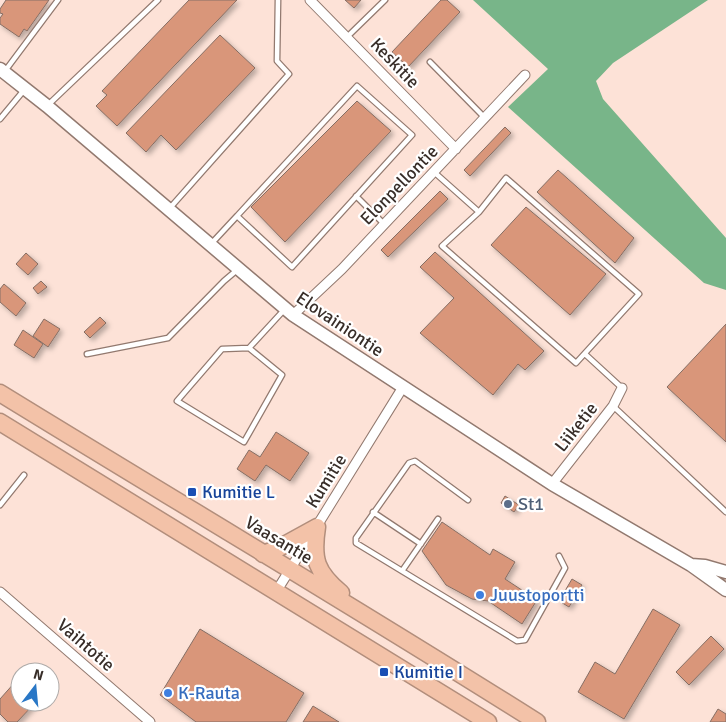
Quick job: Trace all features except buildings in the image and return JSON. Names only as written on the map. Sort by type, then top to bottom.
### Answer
[{"type":"highway","name":"Vaasantie","points":[[0,393],[263,554],[372,618],[538,722]]},
{"type":"highway","points":[[0,422],[488,722]]},
{"type":"highway","points":[[263,554],[277,549],[317,527]]},
{"type":"highway","points":[[317,527],[314,550],[323,575],[372,618]]},
{"type":"main road","name":"Elovainiontie","points":[[2,71],[47,106],[289,312],[552,484],[691,564],[726,590]]},
{"type":"main road","name":"Elovainiontie","points":[[691,564],[726,572]]},
{"type":"street","name":"Keskitie","points":[[310,0],[456,149]]},
{"type":"street","name":"Elonpellontie","points":[[289,312],[342,269],[525,75]]},
{"type":"street","name":"Kumitie","points":[[276,592],[403,387]]},
{"type":"street","name":"Liiketie","points":[[552,484],[613,406],[622,388]]},
{"type":"street","name":"Vaihtotie","points":[[0,592],[150,722]]},
{"type":"lane","points":[[2,71],[58,0]]},
{"type":"lane","points":[[47,106],[158,0]]},
{"type":"lane","points":[[168,210],[288,74],[276,61],[278,0]]},
{"type":"lane","points":[[347,37],[385,0]]},
{"type":"lane","points":[[430,62],[485,118]]},
{"type":"lane","points":[[210,246],[237,216],[356,86],[412,135],[292,267],[237,216]]},
{"type":"lane","points":[[0,118],[25,89]]},
{"type":"lane","points":[[434,172],[479,212]]},
{"type":"lane","points":[[506,178],[639,294],[576,363],[442,246],[479,212],[506,178]]},
{"type":"lane","points":[[356,196],[384,224]]},
{"type":"lane","points":[[87,354],[168,338],[238,269]]},
{"type":"lane","points":[[249,348],[282,375],[244,442],[177,401],[222,349],[249,348],[289,312]]},
{"type":"lane","points":[[585,354],[622,388]]},
{"type":"lane","points":[[613,406],[726,512]]},
{"type":"lane","points":[[468,500],[415,461],[409,463],[373,512],[356,538],[356,543],[518,641],[525,640],[565,568],[559,556]]},
{"type":"lane","points":[[0,505],[24,474]]},
{"type":"lane","points":[[373,512],[421,544]]},
{"type":"lane","points":[[402,571],[438,519]]},
{"type":"green space","points":[[473,0],[708,0],[613,63],[596,81],[603,99],[726,238],[726,290],[704,283],[508,107],[548,69]]},
{"type":"place","name":"Kumitie L","points":[[192,492]]},
{"type":"place","name":"St1","points":[[508,504]]},
{"type":"place","name":"Juustoportti","points":[[480,595]]},
{"type":"place","name":"Kumitie I","points":[[384,672]]},
{"type":"place","name":"K-Rauta","points":[[168,693]]}]
